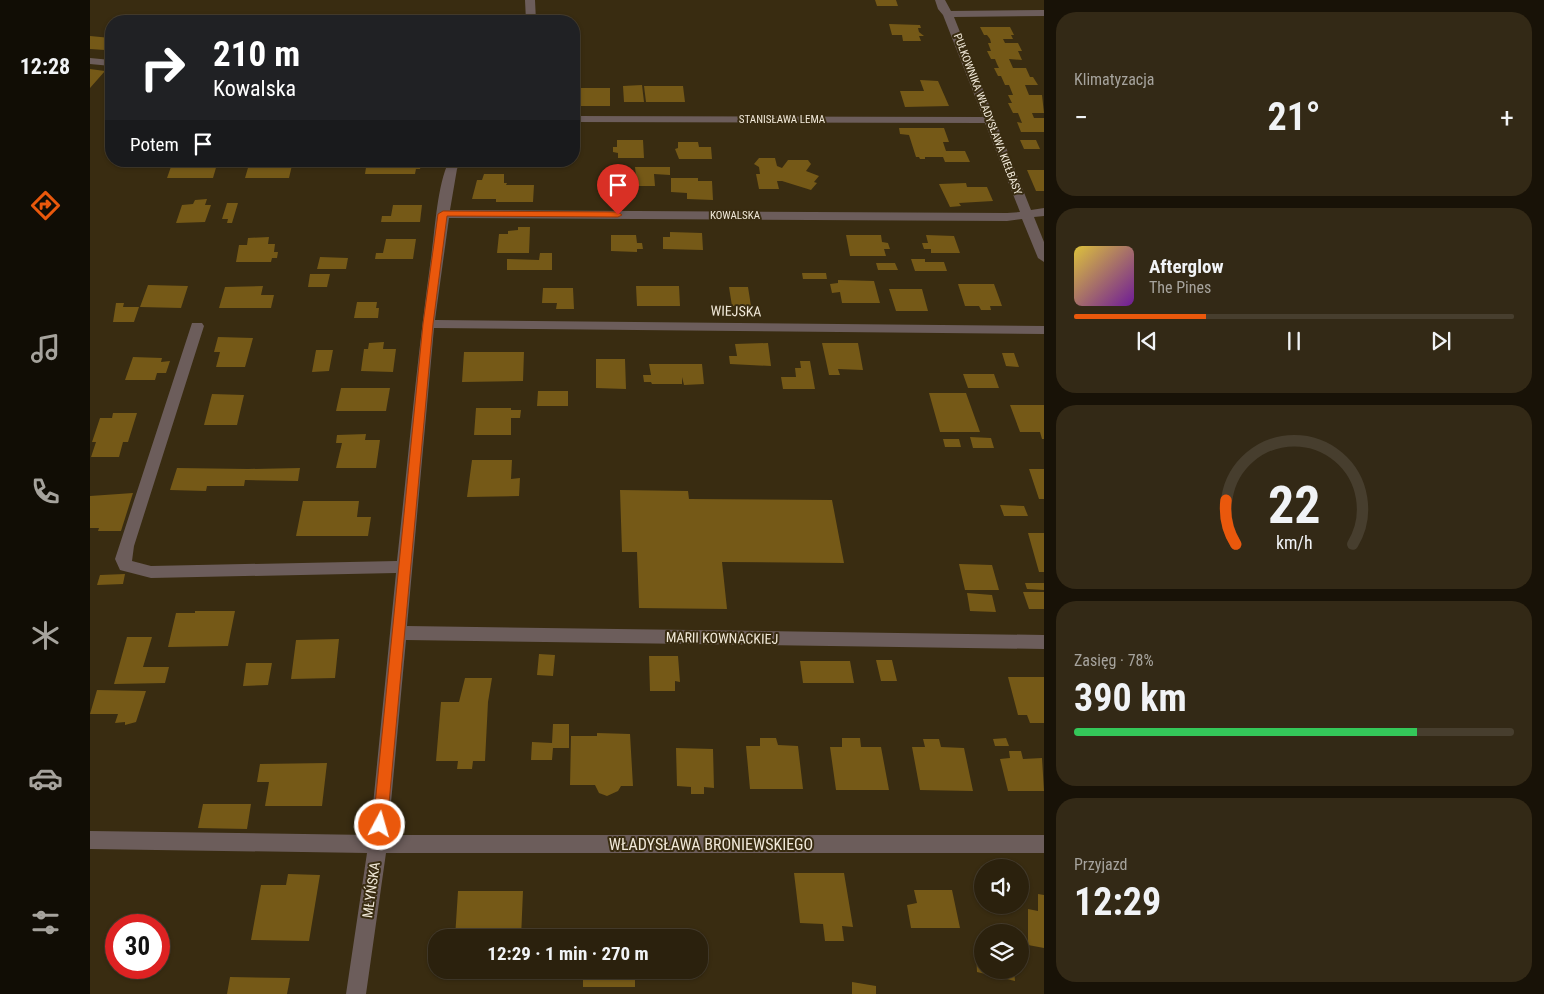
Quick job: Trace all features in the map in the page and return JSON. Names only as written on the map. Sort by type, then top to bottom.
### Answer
[{"type":"street","points":[[530,0],[531,15]]},
{"type":"street","name":"PUŁKOWNIKA WŁADYSŁAWA KIEŁBASY","points":[[940,0],[943,9],[948,14],[1044,258]]},
{"type":"street","points":[[948,14],[1044,13]]},
{"type":"street","points":[[90,61],[105,62]]},
{"type":"street","name":"STANISŁAWA LEMA","points":[[580,119],[990,120]]},
{"type":"street","name":"MŁYŃSKA","points":[[356,994],[378,844],[428,324],[443,214],[452,167]]},
{"type":"street","points":[[1027,214],[1044,212]]},
{"type":"street","name":"KOWALSKA","points":[[443,214],[987,216],[1027,214]]},
{"type":"street","name":"WIEJSKA","points":[[428,324],[1044,330]]},
{"type":"street","points":[[196,326],[126,546],[123,560],[126,566],[150,572],[404,567]]},
{"type":"street","name":"MARII KOWNACKIEJ","points":[[399,633],[1044,642]]},
{"type":"street","name":"WŁADYSŁAWA BRONIEWSKIEGO","points":[[90,840],[378,844],[1044,844]]},
{"type":"building","points":[[875,0],[896,0],[898,6],[877,6]]},
{"type":"building","points":[[889,24],[920,25],[921,28],[918,28],[919,32],[924,36],[919,36],[921,41],[903,41],[902,35],[892,35]]},
{"type":"building","points":[[980,27],[1010,27],[1014,35],[1011,35],[1013,39],[1003,39],[1005,43],[1018,43],[1022,51],[1018,51],[1022,60],[1009,59],[1013,68],[1026,68],[1030,77],[1033,77],[1038,85],[1025,85],[1029,95],[1042,95],[1044,113],[1032,113],[1034,118],[1044,118],[1044,132],[1021,132],[1017,122],[1022,123],[1018,113],[1013,113],[1008,103],[1012,103],[1008,95],[1013,95],[1009,85],[1005,85],[1001,76],[998,76],[994,68],[999,68],[995,59],[991,59],[987,51],[991,51],[988,43],[991,43],[990,39],[987,35],[984,35]]},
{"type":"building","points":[[90,36],[105,37],[105,50],[90,49]]},
{"type":"building","points":[[90,69],[105,71],[90,88]]},
{"type":"building","points":[[920,80],[938,81],[949,106],[905,107],[900,91],[924,91]]},
{"type":"building","points":[[642,85],[644,102],[624,102],[623,86]]},
{"type":"building","points":[[644,86],[683,86],[685,102],[646,102]]},
{"type":"building","points":[[580,88],[610,88],[610,106],[580,106]]},
{"type":"building","points":[[899,128],[944,128],[949,142],[943,142],[946,151],[965,151],[970,162],[945,162],[943,157],[925,157],[925,159],[920,159],[916,157],[909,135],[900,134]]},
{"type":"building","points":[[617,140],[643,140],[644,158],[618,158],[618,153],[613,152],[613,147],[617,147]]},
{"type":"building","points":[[1020,140],[1036,140],[1040,149],[1024,149]]},
{"type":"building","points":[[678,142],[698,142],[699,147],[711,147],[712,159],[679,159],[675,149],[678,148]]},
{"type":"building","points":[[759,158],[775,158],[777,166],[782,168],[788,160],[808,160],[811,164],[806,171],[819,176],[814,182],[817,183],[811,190],[782,181],[777,181],[779,189],[759,189],[756,174],[760,174],[759,167],[754,164]]},
{"type":"building","points":[[171,167],[216,167],[213,178],[167,178]]},
{"type":"building","points":[[248,167],[292,167],[289,178],[245,178]]},
{"type":"building","points":[[366,167],[421,167],[420,169],[416,169],[415,174],[365,174]]},
{"type":"building","points":[[635,167],[670,167],[670,175],[654,174],[655,186],[637,186]]},
{"type":"building","points":[[1027,170],[1044,170],[1044,191],[1036,191]]},
{"type":"building","points":[[484,174],[504,174],[504,183],[507,183],[506,185],[534,185],[533,202],[496,202],[496,199],[472,199],[477,180],[482,180]]},
{"type":"building","points":[[671,178],[698,178],[698,181],[712,181],[713,200],[687,199],[687,193],[671,192]]},
{"type":"building","points":[[966,183],[967,187],[987,187],[993,201],[959,203],[961,206],[950,207],[939,184]]},
{"type":"building","points":[[207,199],[205,205],[211,205],[205,222],[176,223],[182,205],[193,204],[195,200]]},
{"type":"building","points":[[227,203],[238,203],[232,223],[227,223],[228,219],[222,219]]},
{"type":"building","points":[[393,205],[422,205],[420,222],[381,222],[382,216],[391,216]]},
{"type":"building","points":[[518,227],[530,227],[529,253],[497,253],[499,234],[508,234],[508,231],[518,230]]},
{"type":"building","points":[[670,232],[702,233],[703,250],[663,249],[663,237],[670,237]]},
{"type":"building","points":[[611,235],[636,235],[637,243],[642,243],[643,249],[637,249],[637,252],[611,251]]},
{"type":"building","points":[[846,235],[881,235],[882,242],[888,243],[890,249],[884,249],[886,256],[850,256]]},
{"type":"building","points":[[926,235],[954,236],[960,253],[931,253],[931,249],[924,249],[922,243],[928,243]]},
{"type":"building","points":[[269,237],[268,244],[275,244],[274,252],[278,252],[277,258],[272,258],[271,262],[236,262],[239,245],[247,245],[248,238]]},
{"type":"building","points":[[386,239],[416,239],[413,259],[375,259],[376,253],[383,253]]},
{"type":"building","points":[[540,253],[552,253],[552,270],[507,270],[507,259],[539,260]]},
{"type":"building","points":[[320,257],[348,258],[346,269],[317,269]]},
{"type":"building","points":[[911,259],[925,259],[925,262],[944,262],[947,271],[915,271]]},
{"type":"building","points":[[876,263],[895,263],[898,270],[878,270]]},
{"type":"building","points":[[802,273],[826,273],[827,279],[803,279]]},
{"type":"building","points":[[310,274],[330,274],[327,287],[308,287]]},
{"type":"building","points":[[838,280],[874,281],[880,303],[842,303],[840,292],[832,293],[830,284],[838,283]]},
{"type":"building","points":[[958,284],[994,284],[1002,306],[990,306],[991,310],[981,310],[979,306],[965,306]]},
{"type":"building","points":[[148,285],[188,286],[181,308],[140,307]]},
{"type":"building","points":[[263,286],[261,295],[274,295],[271,308],[219,308],[225,287]]},
{"type":"building","points":[[636,286],[679,286],[680,306],[637,306]]},
{"type":"building","points":[[729,287],[748,287],[751,306],[732,306]]},
{"type":"building","points":[[543,288],[573,288],[574,309],[556,309],[557,303],[542,303]]},
{"type":"building","points":[[889,289],[922,289],[928,311],[896,311]]},
{"type":"building","points":[[357,302],[377,302],[376,308],[379,308],[378,318],[354,318]]},
{"type":"building","points":[[116,303],[124,303],[123,307],[139,307],[134,322],[113,322]]},
{"type":"building","points":[[218,337],[253,338],[245,367],[216,367],[220,352],[214,352]]},
{"type":"building","points":[[384,342],[383,349],[396,349],[393,372],[361,371],[364,349],[368,349],[369,343]]},
{"type":"building","points":[[768,343],[771,366],[730,364],[729,356],[737,356],[735,344]]},
{"type":"building","points":[[822,343],[858,343],[863,370],[838,369],[840,375],[829,375]]},
{"type":"building","points":[[316,350],[333,350],[329,371],[312,372]]},
{"type":"building","points":[[464,352],[524,352],[523,381],[462,382]]},
{"type":"building","points":[[1002,353],[1014,353],[1019,367],[1006,366]]},
{"type":"building","points":[[133,357],[162,358],[161,362],[170,361],[166,373],[157,373],[155,380],[125,380]]},
{"type":"building","points":[[596,359],[625,359],[626,389],[596,388]]},
{"type":"building","points":[[800,361],[810,361],[815,389],[783,389],[781,377],[796,377],[795,368],[801,368]]},
{"type":"building","points":[[649,364],[702,364],[704,384],[684,385],[682,377],[682,384],[652,384],[651,382],[644,382],[643,375],[651,375]]},
{"type":"building","points":[[963,374],[994,374],[999,388],[968,388]]},
{"type":"building","points":[[341,388],[390,388],[386,411],[336,411]]},
{"type":"building","points":[[538,391],[568,391],[568,406],[537,406]]},
{"type":"building","points":[[929,393],[966,393],[980,432],[940,432]]},
{"type":"building","points":[[212,394],[244,395],[237,425],[204,425]]},
{"type":"building","points":[[1010,405],[1044,405],[1044,439],[1042,439],[1040,432],[1020,432]]},
{"type":"building","points":[[476,408],[511,408],[511,410],[521,410],[520,418],[511,418],[511,435],[474,435]]},
{"type":"building","points":[[113,413],[137,413],[128,442],[123,442],[119,457],[91,457],[96,442],[92,442],[100,418],[112,418]]},
{"type":"building","points":[[366,434],[365,440],[380,440],[376,468],[336,468],[342,443],[336,443],[337,435]]},
{"type":"building","points":[[970,437],[991,438],[994,448],[973,448]]},
{"type":"building","points":[[943,439],[959,439],[961,447],[945,447]]},
{"type":"building","points":[[472,460],[512,460],[511,479],[520,478],[519,496],[467,497]]},
{"type":"building","points":[[177,468],[300,468],[298,481],[245,480],[244,486],[207,486],[206,491],[170,490]]},
{"type":"building","points":[[1029,469],[1044,469],[1044,499],[1039,499]]},
{"type":"building","points":[[620,490],[688,491],[689,499],[832,500],[844,563],[722,562],[727,609],[639,608],[637,552],[622,552]]},
{"type":"building","points":[[133,493],[121,531],[98,531],[99,528],[90,528],[90,496]]},
{"type":"building","points":[[303,501],[359,501],[357,517],[371,517],[368,536],[296,536]]},
{"type":"building","points":[[1000,505],[1024,506],[1028,516],[1004,516]]},
{"type":"building","points":[[1028,533],[1044,533],[1044,572],[1039,572]]},
{"type":"building","points":[[959,564],[992,565],[999,590],[965,590]]},
{"type":"building","points":[[125,574],[123,584],[97,585],[100,575]]},
{"type":"building","points":[[1025,583],[1044,583],[1044,590],[1027,589]]},
{"type":"building","points":[[1023,592],[1044,592],[1044,609],[1029,609]]},
{"type":"building","points":[[967,593],[992,595],[996,612],[970,611]]},
{"type":"building","points":[[195,611],[235,611],[228,646],[168,647],[176,613],[195,613]]},
{"type":"building","points":[[127,637],[152,637],[143,667],[169,667],[165,683],[114,684]]},
{"type":"building","points":[[339,639],[335,678],[291,679],[296,640]]},
{"type":"building","points":[[539,654],[555,655],[553,676],[537,675]]},
{"type":"building","points":[[649,656],[678,656],[680,682],[675,681],[675,691],[650,691]]},
{"type":"building","points":[[876,660],[892,660],[897,681],[881,681]]},
{"type":"building","points":[[800,661],[850,661],[854,683],[803,683]]},
{"type":"building","points":[[246,663],[272,663],[268,685],[243,686]]},
{"type":"building","points":[[1008,677],[1044,677],[1044,723],[1030,723],[1027,715],[1018,715]]},
{"type":"building","points":[[465,678],[492,678],[488,702],[485,761],[473,761],[472,769],[457,769],[458,761],[436,761],[441,702],[459,702]]},
{"type":"building","points":[[97,690],[146,691],[136,722],[125,725],[125,722],[115,723],[118,714],[90,714]]},
{"type":"building","points":[[553,724],[569,724],[569,748],[553,748],[552,760],[531,760],[532,742],[552,743]]},
{"type":"building","points":[[597,733],[630,734],[633,786],[621,786],[618,791],[607,796],[599,793],[595,785],[570,785],[571,736],[597,736]]},
{"type":"building","points":[[760,738],[776,738],[778,745],[798,746],[803,789],[750,789],[746,746],[760,746]]},
{"type":"building","points":[[842,738],[860,738],[861,747],[881,747],[889,790],[836,790],[830,747],[842,747]]},
{"type":"building","points":[[1006,738],[1009,746],[995,746],[993,739]]},
{"type":"building","points":[[923,739],[939,739],[941,747],[964,748],[973,791],[920,790],[912,747],[925,747]]},
{"type":"building","points":[[676,748],[713,749],[714,788],[704,787],[704,794],[691,794],[691,787],[677,786]]},
{"type":"building","points":[[1009,751],[1021,751],[1023,759],[1042,758],[1044,791],[1008,791],[1000,759],[1010,758]]},
{"type":"building","points":[[327,763],[322,806],[265,806],[269,782],[257,782],[260,764]]},
{"type":"building","points":[[203,804],[251,804],[247,829],[198,828]]},
{"type":"building","points":[[794,873],[844,873],[853,927],[842,926],[844,941],[825,941],[823,924],[800,923]]},
{"type":"building","points":[[288,874],[320,875],[309,941],[251,940],[261,885],[286,885]]},
{"type":"building","points":[[914,890],[952,890],[960,928],[911,928],[907,905],[917,903]]},
{"type":"building","points":[[458,891],[523,891],[521,929],[456,929]]},
{"type":"building","points":[[1038,894],[1044,895],[1044,948],[1029,945],[1029,909],[1038,911]]},
{"type":"building","points":[[230,977],[290,978],[287,994],[227,994]]},
{"type":"building","points":[[583,979],[635,979],[635,987],[583,987]]},
{"type":"building","points":[[852,982],[876,986],[876,994],[852,994]]},
{"type":"route","points":[[380,825],[428,324],[443,214],[618,215]]}]
